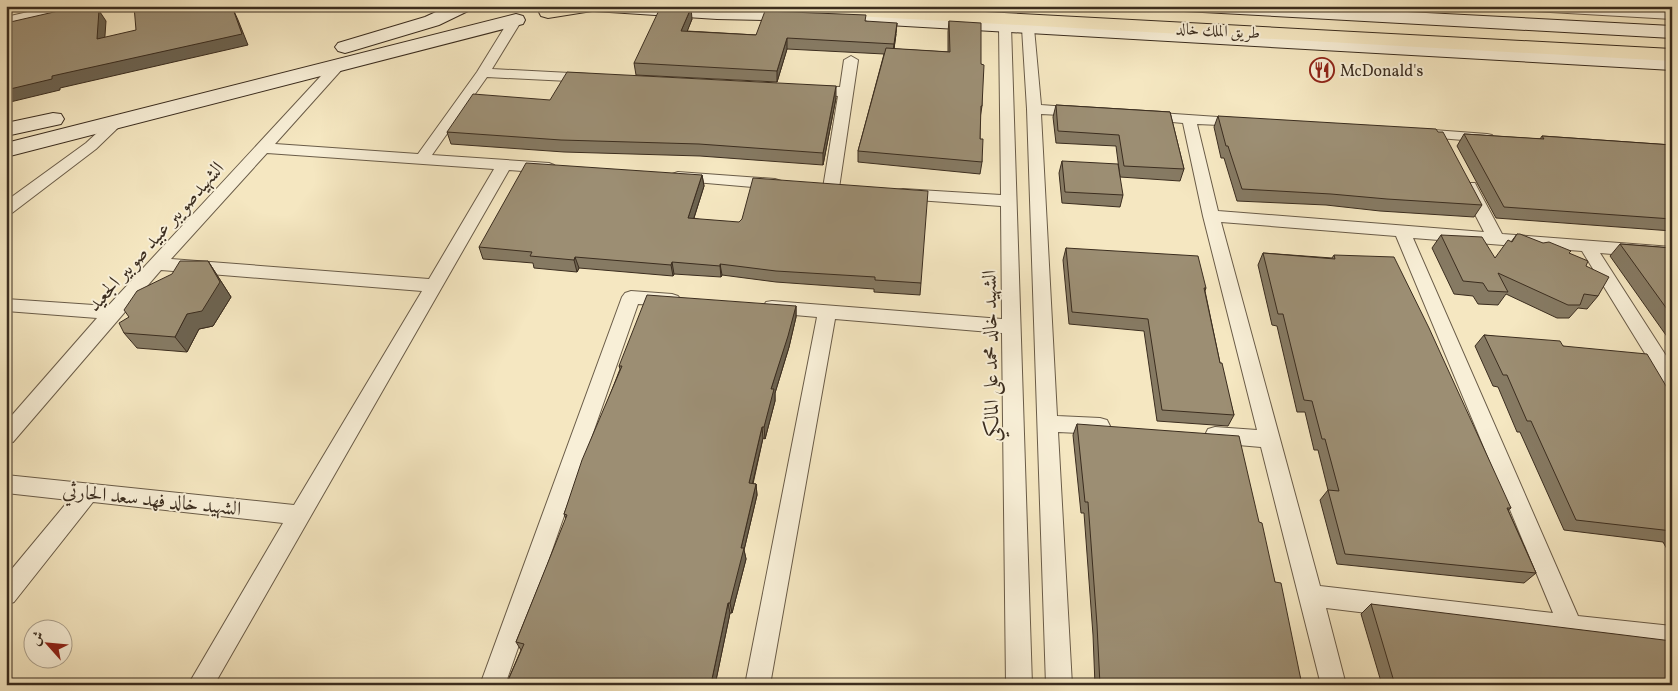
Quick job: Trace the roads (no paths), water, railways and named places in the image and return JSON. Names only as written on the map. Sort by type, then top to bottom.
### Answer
[{"type":"main road","points":[[6,150],[117,122],[333,59],[432,21],[464,6]]},
{"type":"main road","points":[[472,6],[479,15],[489,19],[516,20]]},
{"type":"main road","points":[[6,130],[516,20],[553,9],[593,6],[717,13],[819,16],[1672,64]]},
{"type":"main road","name":"طريق الملك خالد","points":[[765,6],[1672,55]]},
{"type":"main road","name":"طريق الملك خالد","points":[[1015,6],[1672,42]]},
{"type":"main road","points":[[1186,6],[1335,10],[1672,32]]},
{"type":"street","points":[[6,21],[72,6]]},
{"type":"street","points":[[1517,6],[1643,10],[1672,15]]},
{"type":"street","points":[[422,159],[483,72],[516,20]]},
{"type":"street","name":"الشهيد خالد محمد على المالكي","points":[[1005,26],[1019,685]]},
{"type":"street","points":[[1028,28],[1034,109],[1059,685]]},
{"type":"street","name":"الشهيدصويبر عبيد صوبير الجعيد","points":[[6,436],[112,313],[264,148],[333,59]]},
{"type":"street","points":[[831,188],[851,60]]},
{"type":"street","points":[[483,72],[601,79]]},
{"type":"street","points":[[797,89],[846,92]]},
{"type":"street","points":[[1034,109],[1092,113]]},
{"type":"street","points":[[1131,115],[1257,123]]},
{"type":"street","points":[[1188,119],[1211,216],[1334,685]]},
{"type":"street","points":[[6,209],[91,146],[117,122]]},
{"type":"street","points":[[1403,132],[1502,138]]},
{"type":"street","points":[[1442,135],[1451,152]]},
{"type":"street","points":[[264,148],[563,169]]},
{"type":"street","points":[[200,685],[298,515],[436,286],[504,165]]},
{"type":"street","points":[[1460,170],[1496,239]]},
{"type":"street","points":[[662,176],[791,186]]},
{"type":"street","points":[[811,187],[850,190]]},
{"type":"street","points":[[890,193],[1009,201]]},
{"type":"street","points":[[1211,216],[1672,253]]},
{"type":"street","points":[[1402,231],[1571,627]]},
{"type":"street","points":[[1587,246],[1672,381]]},
{"type":"street","points":[[157,264],[436,286]]},
{"type":"street","points":[[492,685],[631,297],[690,301]]},
{"type":"street","points":[[6,305],[112,313]]},
{"type":"street","points":[[749,305],[1012,328]]},
{"type":"street","points":[[757,685],[827,311]]},
{"type":"street","points":[[1047,422],[1114,428]]},
{"type":"street","points":[[1192,433],[1270,439]]},
{"type":"street","name":"الشهيد خالد فهد سعد الحارثي","points":[[6,484],[298,515]]},
{"type":"street","points":[[6,594],[88,493]]},
{"type":"street","points":[[1312,596],[1672,638]]},
{"type":"place","name":"McDonald's","points":[[1322,70]]}]
